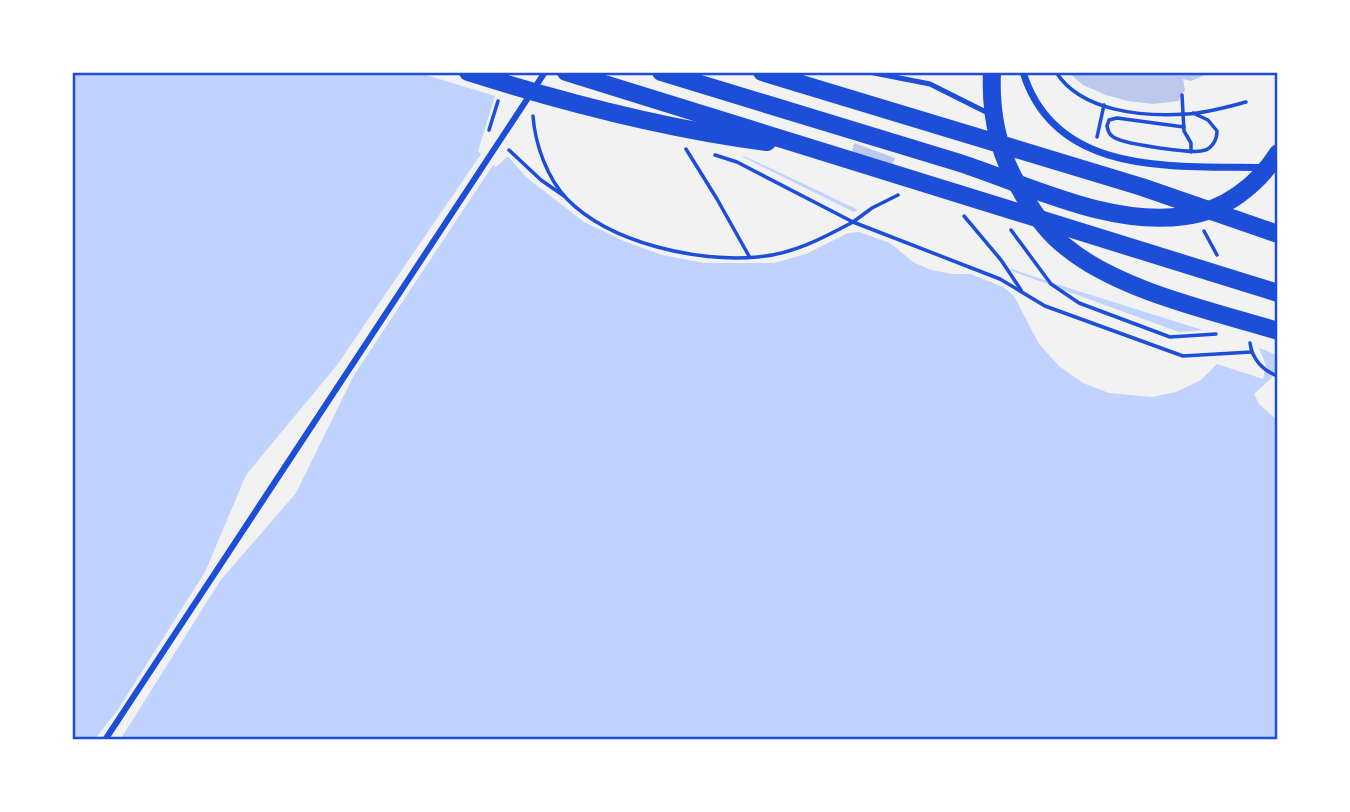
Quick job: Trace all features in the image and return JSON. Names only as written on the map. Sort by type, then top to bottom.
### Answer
[{"type":"highway","points":[[468,72],[541,95],[647,121],[714,135],[816,148]]},
{"type":"highway","points":[[566,72],[1278,293]]},
{"type":"highway","points":[[661,72],[934,155],[1121,216],[1174,217],[1216,208],[1248,189],[1278,153]]},
{"type":"highway","points":[[762,72],[1142,187],[1278,234]]},
{"type":"highway","points":[[992,72],[997,137],[1007,164],[1024,197],[1056,239],[1077,256],[1109,273],[1177,300],[1278,331]]},
{"type":"street","points":[[105,740],[545,72]]},
{"type":"street","points":[[1023,72],[1032,96],[1052,123],[1072,139],[1094,151],[1129,161],[1160,165],[1278,168]]},
{"type":"lane","points":[[869,72],[930,84],[994,117]]},
{"type":"path","points":[[1056,72],[1070,89],[1104,105],[1144,113],[1193,114],[1246,103]]},
{"type":"path","points":[[1182,95],[1184,127],[1191,152]]},
{"type":"path","points":[[537,105],[532,117],[537,142],[549,172],[566,198],[586,215],[629,237],[664,248],[703,256],[780,253],[808,245],[903,194]]},
{"type":"path","points":[[1097,137],[1104,105]]},
{"type":"path","points":[[1184,127],[1117,118],[1109,120],[1107,126],[1111,136],[1136,144],[1200,151],[1208,148],[1217,136],[1212,123],[1193,114]]},
{"type":"path","points":[[683,144],[718,199],[749,256]]},
{"type":"path","points":[[962,214],[1001,260],[1022,292]]},
{"type":"path","points":[[853,222],[992,275],[1045,306],[1183,356],[1251,352]]},
{"type":"path","points":[[1203,229],[1221,262]]},
{"type":"path","points":[[1248,333],[1251,352],[1266,372],[1278,376]]},
{"type":"water","points":[[72,72],[578,72],[640,113],[755,161],[909,234],[1278,356],[1278,372],[1254,394],[1259,404],[1278,421],[1278,740],[72,740]]},
{"type":"pier","points":[[416,72],[584,72],[641,110],[756,158],[741,156],[854,212],[861,207],[911,230],[1007,263],[1012,271],[1179,332],[1206,330],[1258,346],[1266,365],[1263,379],[1217,364],[1201,380],[1176,392],[1152,397],[1109,393],[1083,383],[1059,366],[1039,344],[1014,296],[1003,287],[971,274],[931,270],[913,262],[890,243],[859,232],[848,233],[806,254],[774,263],[704,263],[662,255],[584,222],[526,177],[508,156],[496,167],[493,165],[354,375],[296,493],[220,581],[120,740],[94,740],[117,711],[205,572],[246,475],[337,365],[481,154],[478,151],[495,96]]},
{"type":"building","points":[[1068,72],[1213,72],[1191,81],[1183,79],[1185,90],[1178,101],[1153,104],[1106,95],[1083,85]]},
{"type":"building","points":[[854,143],[895,158],[891,168],[852,153]]}]
